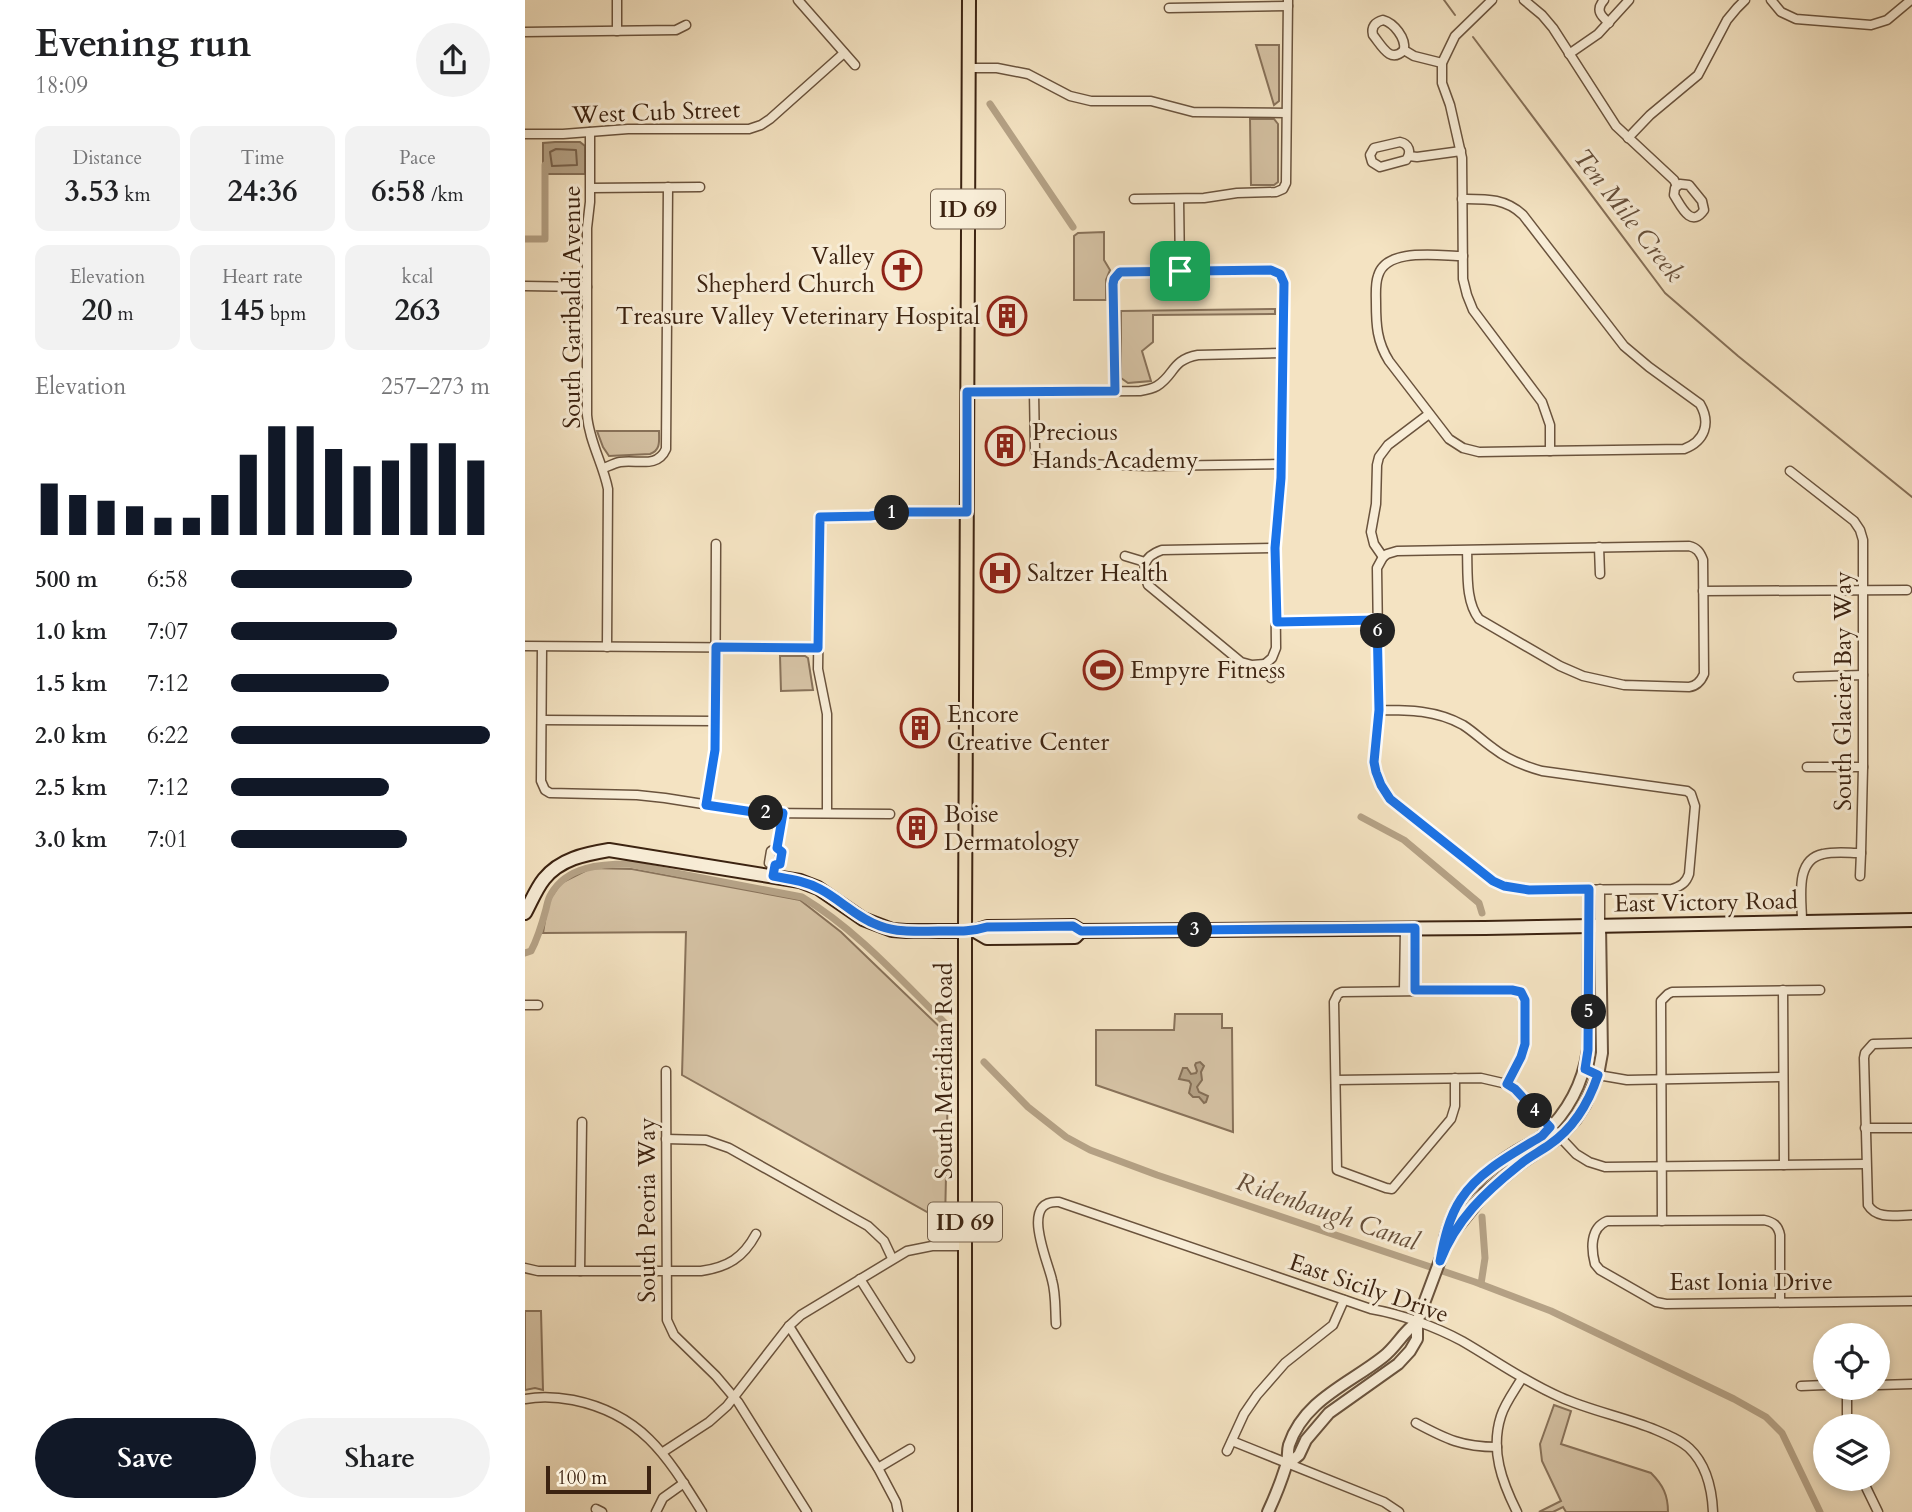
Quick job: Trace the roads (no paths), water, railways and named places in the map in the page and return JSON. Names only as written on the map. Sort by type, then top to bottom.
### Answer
[{"type":"main road","name":"South Meridian Road","points":[[965,1512],[965,1246],[970,931],[967,512],[969,0]]},
{"type":"main road","name":"East Victory Road","points":[[525,913],[544,880],[556,867],[579,856],[609,850],[774,871],[818,888],[863,919],[878,926],[906,931],[970,931],[987,938],[1075,937],[1081,931],[1912,920]]},
{"type":"street","points":[[617,0],[617,31]]},
{"type":"street","points":[[798,0],[855,65]]},
{"type":"street","points":[[1492,0],[1455,36],[1442,63],[1442,83],[1461,151],[1463,279],[1470,303],[1478,317],[1542,402],[1550,425],[1551,451]]},
{"type":"street","points":[[1524,0],[1548,21],[1611,119],[1627,138],[1674,180],[1677,186],[1674,195],[1687,215],[1694,218],[1700,216],[1704,210],[1702,201],[1689,185],[1683,183],[1677,186]]},
{"type":"street","points":[[1604,0],[1599,10],[1609,23]]},
{"type":"street","points":[[1569,54],[1598,34],[1629,0]]},
{"type":"street","points":[[1627,138],[1698,75],[1727,20],[1745,0]]},
{"type":"street","points":[[1770,0],[1781,12],[1804,21],[1871,25],[1887,20],[1911,0]]},
{"type":"street","points":[[1134,200],[1276,192],[1283,189],[1286,183],[1288,3],[1169,8]]},
{"type":"street","points":[[1383,20],[1392,24],[1404,41],[1404,50],[1395,56],[1388,54],[1373,35],[1376,23],[1383,20]]},
{"type":"street","points":[[525,32],[676,30],[686,25]]},
{"type":"street","points":[[1404,50],[1414,56],[1442,63]]},
{"type":"street","name":"West Cub Street","points":[[525,134],[749,129],[770,119],[844,53]]},
{"type":"street","points":[[968,68],[997,68],[1028,74],[1070,96],[1091,101],[1151,101],[1193,112],[1286,113]]},
{"type":"street","name":"South Garibaldi Avenue","points":[[590,132],[591,188],[587,228],[588,425],[604,468],[608,489],[607,647]]},
{"type":"street","points":[[1400,142],[1408,146],[1409,156],[1402,162],[1380,167],[1372,162],[1370,155],[1376,146],[1400,142]]},
{"type":"street","points":[[1409,156],[1417,158],[1461,151]]},
{"type":"street","points":[[604,468],[620,462],[654,462],[663,456],[666,449],[668,187]]},
{"type":"street","points":[[591,188],[700,187]]},
{"type":"street","points":[[1179,199],[1180,271]]},
{"type":"street","points":[[1462,199],[1495,200],[1517,210],[1624,346],[1700,404],[1704,411],[1706,427],[1703,435],[1684,449],[1479,452],[1455,444],[1429,414],[1381,347],[1376,323],[1378,274],[1382,267],[1395,257],[1463,256]]},
{"type":"street","points":[[1115,391],[1113,284],[1117,275],[1125,272],[1271,270],[1280,274],[1284,283],[1281,464],[1279,522],[1275,548],[1276,648],[1272,658],[1265,664],[1241,662],[1148,585],[1144,573],[1145,562],[1151,554],[1162,550],[1275,548]]},
{"type":"street","points":[[525,286],[587,286]]},
{"type":"street","points":[[967,392],[1140,391],[1160,385],[1177,363],[1187,357],[1283,353]]},
{"type":"street","points":[[1034,392],[1035,450],[1044,461],[1056,464],[1135,466],[1281,464]]},
{"type":"street","points":[[1383,557],[1374,544],[1371,532],[1379,457],[1388,445],[1429,414]]},
{"type":"street","name":"South Glacier Bay Way","points":[[1790,471],[1854,521],[1863,540],[1860,876]]},
{"type":"street","points":[[827,813],[827,714],[818,669],[820,517],[870,516],[897,512],[967,512]]},
{"type":"street","points":[[706,805],[715,750],[716,544]]},
{"type":"street","points":[[1379,710],[1421,711],[1450,719],[1473,732],[1506,757],[1529,768],[1682,790],[1691,794],[1695,806],[1689,874],[1683,884],[1672,889],[1516,889],[1493,881],[1390,799],[1381,785],[1374,762],[1379,710],[1377,568],[1387,554],[1397,551],[1689,546],[1699,551],[1703,560],[1704,674],[1701,681],[1689,687],[1624,685],[1596,681],[1560,666],[1484,623],[1474,612],[1470,597],[1467,550]]},
{"type":"street","points":[[1599,547],[1599,574]]},
{"type":"street","points":[[1125,556],[1145,562]]},
{"type":"street","points":[[1703,592],[1907,590]]},
{"type":"street","points":[[1277,622],[1377,620]]},
{"type":"street","points":[[525,646],[818,648]]},
{"type":"street","points":[[543,647],[541,781],[545,790],[555,795],[637,795],[760,813],[890,814]]},
{"type":"street","points":[[1265,664],[1271,678]]},
{"type":"street","points":[[1798,677],[1863,675]]},
{"type":"street","points":[[542,720],[715,721]]},
{"type":"street","points":[[1807,767],[1863,767]]},
{"type":"street","points":[[774,871],[780,864],[782,852],[777,848],[783,813]]},
{"type":"street","points":[[1802,921],[1802,874],[1808,861],[1822,854],[1861,853]]},
{"type":"street","points":[[1268,1512],[1287,1464],[1289,1446],[1303,1420],[1321,1399],[1381,1359],[1395,1346],[1405,1331],[1417,1322],[1448,1239],[1485,1193],[1520,1164],[1560,1137],[1585,1105],[1598,1075],[1602,1053],[1595,925],[1589,889]]},
{"type":"street","points":[[1440,1261],[1451,1218],[1461,1199],[1482,1176],[1542,1136],[1573,1098],[1585,1069],[1588,1050],[1595,925],[1600,889]]},
{"type":"street","points":[[1404,990],[1410,928]]},
{"type":"street","points":[[1410,928],[1415,990]]},
{"type":"street","points":[[1455,1079],[1455,1106],[1451,1119],[1392,1189],[1338,1170],[1334,1002],[1338,994],[1347,991],[1404,990],[1521,992],[1525,1000],[1525,1044],[1507,1084]]},
{"type":"street","points":[[1783,990],[1784,1166]]},
{"type":"street","points":[[1780,1302],[1780,1235],[1776,1225],[1764,1220],[1662,1221],[1659,1005],[1664,997],[1672,992],[1820,990]]},
{"type":"street","points":[[525,1005],[538,1005]]},
{"type":"street","points":[[1912,1043],[1873,1044],[1864,1058],[1866,1200],[1871,1210],[1881,1215],[1912,1215]]},
{"type":"street","points":[[1585,1069],[1598,1075],[1627,1080],[1783,1077]]},
{"type":"street","name":"South Peoria Way","points":[[666,1071],[666,1312],[669,1328],[733,1397],[807,1512]]},
{"type":"street","points":[[1336,1080],[1481,1078],[1507,1084],[1515,1089],[1576,1154],[1605,1167],[1865,1164]]},
{"type":"street","points":[[580,1271],[582,1122]]},
{"type":"street","points":[[1865,1128],[1912,1128]]},
{"type":"street","points":[[666,1139],[706,1140],[729,1148],[868,1226],[884,1241],[892,1258]]},
{"type":"street","name":"East Sicily Drive","points":[[1056,1324],[1054,1289],[1039,1233],[1039,1216],[1045,1205],[1052,1201],[1371,1309],[1394,1313],[1459,1339],[1523,1378],[1563,1398],[1670,1436],[1689,1448],[1701,1464],[1709,1482],[1713,1512]]},
{"type":"street","name":"East Ionia Drive","points":[[1662,1221],[1607,1222],[1597,1228],[1593,1238],[1595,1264],[1600,1270],[1656,1301],[1667,1304],[1912,1301]]},
{"type":"street","points":[[525,1268],[538,1271],[701,1272],[729,1263],[748,1249],[756,1234]]},
{"type":"street","points":[[663,1452],[709,1422],[727,1406],[789,1326],[801,1315],[892,1258],[919,1247],[965,1246]]},
{"type":"street","points":[[860,1279],[910,1358]]},
{"type":"street","points":[[1227,1451],[1244,1414],[1257,1395],[1285,1363],[1333,1325],[1344,1300]]},
{"type":"street","points":[[789,1326],[879,1468],[896,1502],[898,1512]]},
{"type":"street","points":[[1517,1512],[1498,1464],[1497,1432],[1501,1415],[1523,1378]]},
{"type":"street","points":[[1890,1384],[1912,1384]]},
{"type":"street","points":[[1801,1386],[1813,1386]]},
{"type":"street","points":[[525,1399],[549,1397],[586,1403],[636,1427],[663,1452],[702,1512]]},
{"type":"street","points":[[1416,1423],[1446,1439],[1470,1446],[1497,1447]]},
{"type":"street","points":[[1231,1441],[1384,1503],[1399,1512]]},
{"type":"street","points":[[879,1468],[910,1449]]},
{"type":"street","points":[[656,1512],[663,1498],[684,1483]]},
{"type":"street","points":[[1868,1491],[1878,1512]]},
{"type":"water","points":[[580,142],[585,146],[585,174],[543,174],[543,143]]},
{"type":"water","points":[[1200,1062],[1204,1066],[1201,1072],[1202,1080],[1197,1087],[1199,1092],[1208,1096],[1204,1103],[1199,1097],[1193,1097],[1189,1093],[1189,1081],[1179,1079],[1183,1068],[1187,1068],[1191,1074],[1196,1073],[1195,1065]]},
{"type":"waterway","name":"Ten Mile Creek","points":[[1444,0],[1455,15]]},
{"type":"waterway","name":"Ten Mile Creek","points":[[1473,37],[1665,293],[1912,497]]},
{"type":"waterway","points":[[990,104],[1073,227]]},
{"type":"waterway","points":[[525,239],[545,239],[545,165]]},
{"type":"waterway","points":[[1361,817],[1404,840],[1479,903],[1482,913]]},
{"type":"waterway","name":"Ridenbaugh Canal","points":[[525,953],[531,951],[536,941],[550,896],[566,878],[585,868],[629,864],[802,897],[860,940],[946,1024]]},
{"type":"waterway","name":"Ridenbaugh Canal","points":[[984,1062],[1028,1107],[1066,1137],[1090,1150],[1475,1282],[1551,1311],[1734,1399],[1766,1417],[1782,1433],[1820,1512]]},
{"type":"waterway","points":[[1481,1284],[1485,1258],[1482,1217]]},
{"type":"place","name":"Valley Shepherd Church","points":[[902,270]]},
{"type":"place","name":"Treasure Valley Veterinary Hospital","points":[[1007,316]]},
{"type":"place","name":"Precious Hands Academy","points":[[1005,446]]},
{"type":"place","name":"Saltzer Health","points":[[1000,573]]},
{"type":"place","name":"Empyre Fitness","points":[[1103,670]]},
{"type":"place","name":"Encore Creative Center","points":[[920,728]]},
{"type":"place","name":"Boise Dermatology","points":[[917,828]]}]
